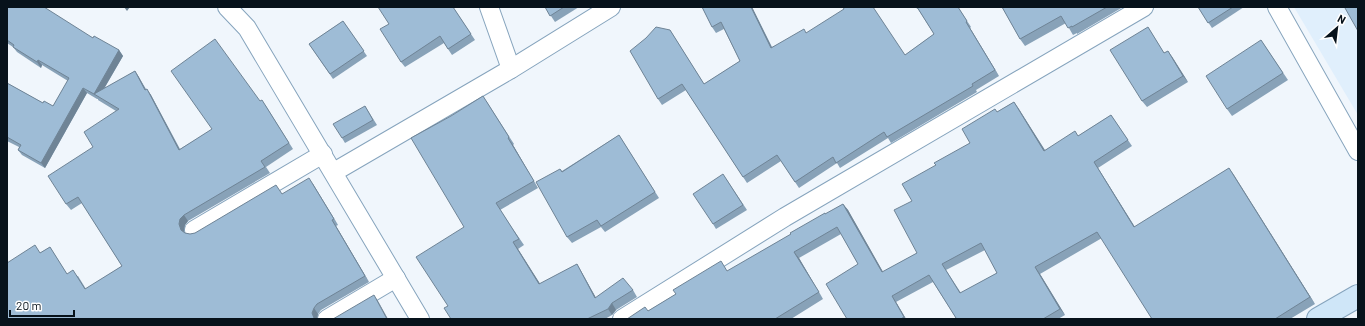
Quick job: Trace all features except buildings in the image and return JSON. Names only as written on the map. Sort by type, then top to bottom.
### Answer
[{"type":"street","points":[[227,7],[247,28],[420,319]]},
{"type":"street","points":[[489,7],[511,69]]},
{"type":"street","points":[[334,172],[511,69],[611,7]]},
{"type":"street","points":[[622,319],[785,217],[1144,7]]},
{"type":"street","points":[[1276,7],[1358,151]]},
{"type":"street","points":[[194,230],[323,154]]},
{"type":"street","points":[[327,319],[396,278]]},
{"type":"street","points":[[1318,319],[1358,296]]},
{"type":"shaded area","points":[[1294,7],[1358,7],[1358,115]]}]
